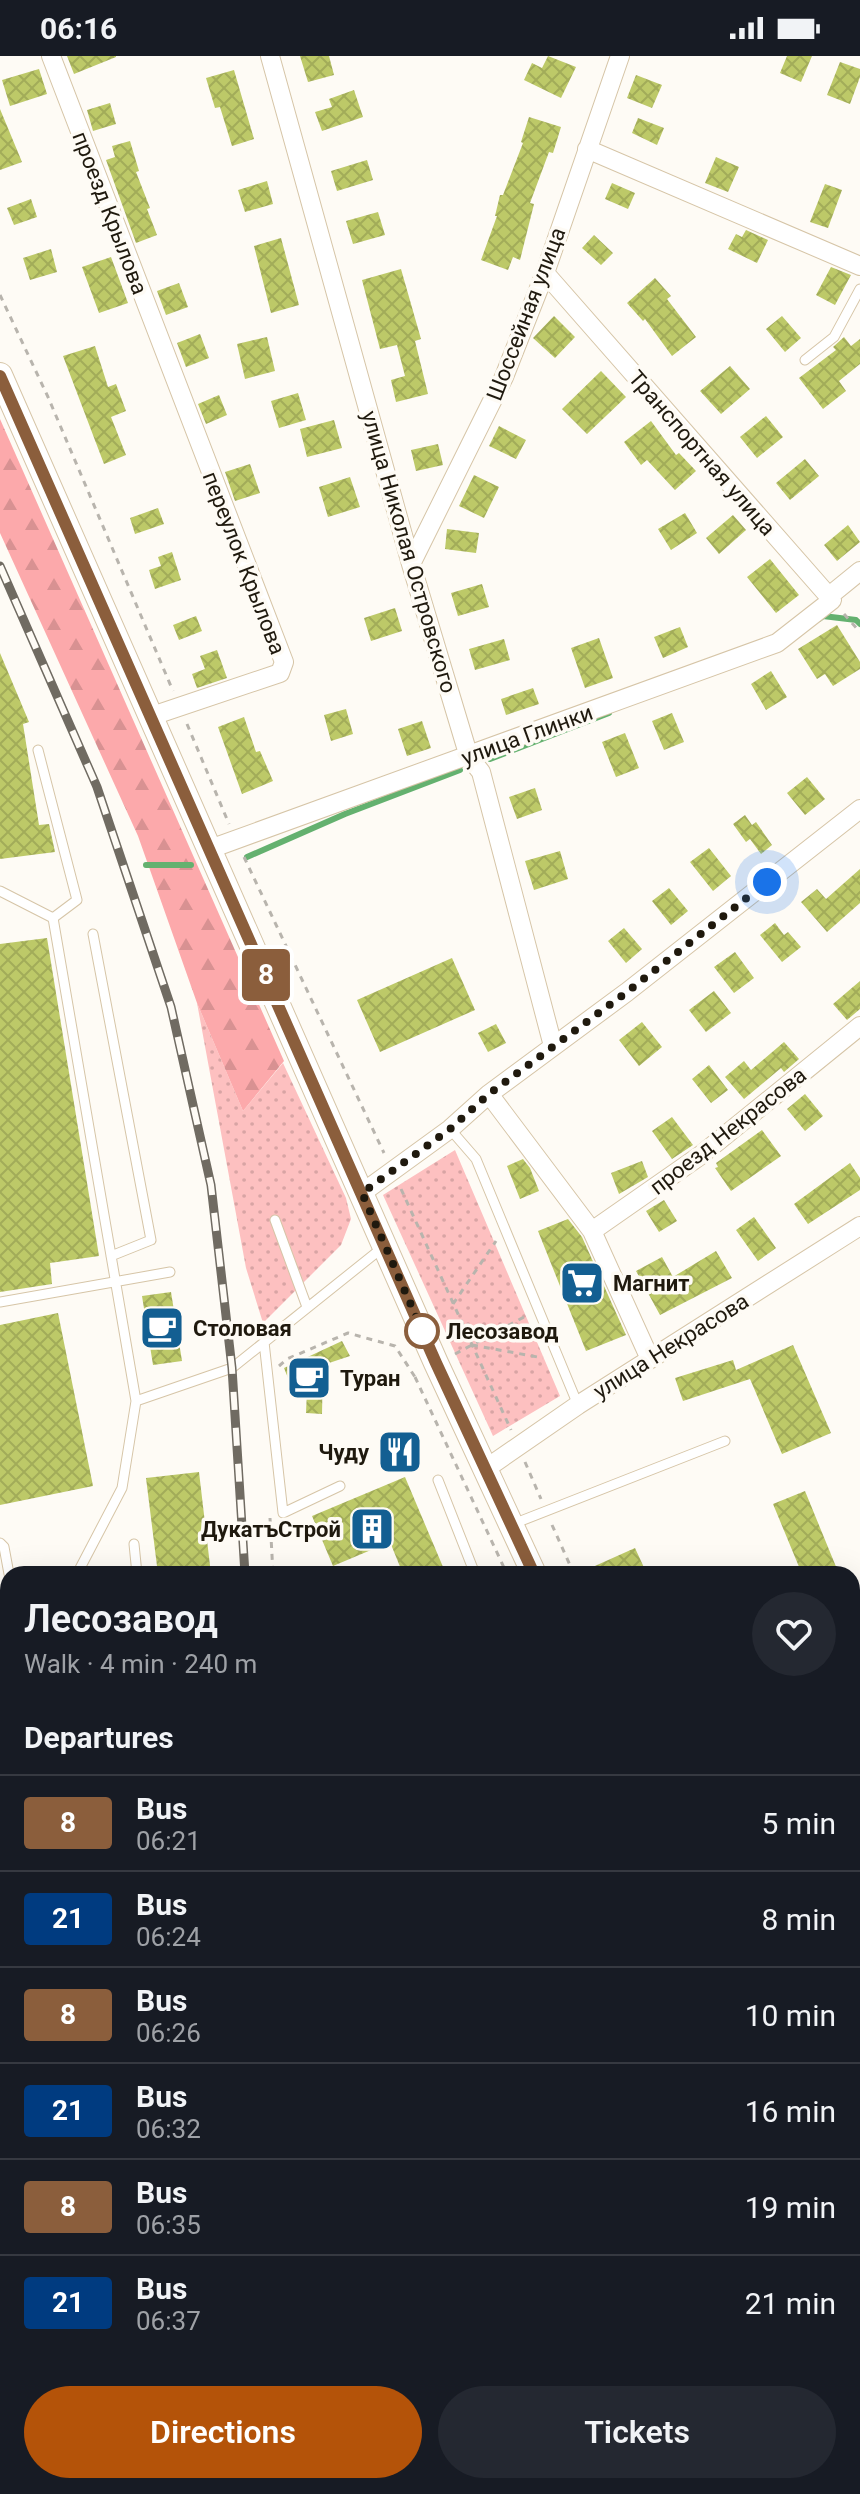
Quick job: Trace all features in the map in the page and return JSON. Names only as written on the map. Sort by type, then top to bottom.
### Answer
[{"type":"main road","points":[[0,375],[436,1363],[530,1566]]},
{"type":"street","name":"проезд Крылова","points":[[51,56],[170,371]]},
{"type":"street","name":"улица Николая Островского","points":[[270,56],[411,564],[469,757],[481,772],[553,1046]]},
{"type":"street","name":"Шоссейная улица","points":[[411,564],[504,377],[545,273],[620,56]]},
{"type":"street","points":[[587,149],[860,266]]},
{"type":"street","name":"Транспортная улица","points":[[545,273],[830,598]]},
{"type":"street","name":"переулок Крылова","points":[[152,716],[280,673],[284,662],[170,371]]},
{"type":"street","name":"улица Глинки","points":[[210,849],[777,643],[860,571]]},
{"type":"street","points":[[362,1193],[450,1129],[489,1094],[627,992],[860,809]]},
{"type":"street","name":"проезд Некрасова","points":[[592,1231],[701,1155],[860,1026]]},
{"type":"street","points":[[489,1094],[592,1231],[650,1359]]},
{"type":"street","name":"улица Некрасова","points":[[484,1470],[578,1405],[860,1226]]},
{"type":"lane","points":[[805,360],[834,337],[860,289]]},
{"type":"lane","points":[[38,750],[77,900],[53,918]]},
{"type":"lane","points":[[0,891],[53,918]]},
{"type":"lane","points":[[53,918],[136,1401],[122,1488],[81,1566]]},
{"type":"lane","points":[[93,934],[151,1240],[111,1256]]},
{"type":"lane","points":[[450,1129],[476,1159],[578,1405]]},
{"type":"lane","points":[[275,1220],[307,1307]]},
{"type":"lane","points":[[136,1401],[232,1368],[384,1246]]},
{"type":"lane","points":[[0,1302],[170,1272]]},
{"type":"lane","points":[[264,1342],[283,1513],[340,1486]]},
{"type":"lane","points":[[510,1525],[725,1441]]},
{"type":"lane","points":[[438,1480],[472,1566]]},
{"type":"lane","points":[[0,1543],[4,1547],[8,1566]]},
{"type":"lane","points":[[134,1544],[136,1566]]},
{"type":"path","points":[[0,295],[48,397],[236,840],[393,1171],[571,1566]]},
{"type":"path","points":[[830,598],[860,632]]},
{"type":"path","points":[[453,1304],[504,1230]]},
{"type":"path","points":[[415,1377],[538,1309]]},
{"type":"path","points":[[267,1376],[287,1359],[348,1333],[395,1346],[415,1377],[503,1566]]},
{"type":"path","points":[[472,1345],[560,1361]]},
{"type":"path","points":[[270,1514],[273,1566]]},
{"type":"shaded area","points":[[197,1003],[243,1111],[283,1063],[346,1198],[351,1219],[341,1245],[263,1323],[246,1268]]},
{"type":"shaded area","points":[[455,1150],[560,1396],[493,1436],[383,1195]]},
{"type":"green space","points":[[0,419],[284,1061],[243,1111],[197,1003],[138,836],[0,533]]},
{"type":"building","points":[[67,56],[116,56],[116,57],[74,74]]},
{"type":"building","points":[[300,56],[329,56],[334,75],[308,82]]},
{"type":"building","points":[[548,56],[576,67],[561,98],[524,80],[532,63],[542,68]]},
{"type":"building","points":[[787,56],[812,56],[801,82],[780,73]]},
{"type":"building","points":[[840,62],[860,69],[850,104],[827,95]]},
{"type":"building","points":[[39,69],[47,94],[10,106],[2,80]]},
{"type":"building","points":[[234,70],[254,139],[232,146],[220,107],[215,108],[206,78]]},
{"type":"building","points":[[636,75],[662,85],[652,108],[627,98]]},
{"type":"building","points":[[354,90],[363,117],[322,131],[315,112],[332,107],[329,99]]},
{"type":"building","points":[[110,103],[116,124],[93,131],[87,110]]},
{"type":"building","points":[[0,109],[22,162],[0,170]]},
{"type":"building","points":[[529,117],[561,127],[553,153],[549,152],[530,203],[534,204],[520,260],[513,257],[508,270],[481,260],[497,216],[500,195],[503,195],[523,143]]},
{"type":"building","points":[[638,118],[664,128],[657,145],[632,133]]},
{"type":"building","points":[[130,141],[139,171],[136,172],[157,235],[136,243],[106,160],[115,157],[112,146]]},
{"type":"building","points":[[716,157],[739,167],[728,192],[705,183]]},
{"type":"building","points":[[367,160],[373,180],[337,191],[331,171]]},
{"type":"building","points":[[267,181],[273,204],[245,212],[238,190]]},
{"type":"building","points":[[612,183],[635,193],[628,209],[605,199]]},
{"type":"building","points":[[825,184],[842,190],[828,228],[810,222]]},
{"type":"building","points":[[31,199],[37,217],[14,225],[7,208]]},
{"type":"building","points":[[378,212],[385,235],[353,244],[346,221]]},
{"type":"building","points":[[746,230],[768,240],[757,263],[728,249],[736,234],[742,237]]},
{"type":"building","points":[[594,235],[613,253],[601,265],[582,248]]},
{"type":"building","points":[[281,238],[299,305],[271,313],[254,246]]},
{"type":"building","points":[[51,249],[57,272],[30,280],[23,258]]},
{"type":"building","points":[[111,257],[128,303],[99,313],[82,267]]},
{"type":"building","points":[[831,267],[851,275],[835,305],[816,295]]},
{"type":"building","points":[[401,269],[421,339],[415,341],[428,394],[396,402],[391,380],[405,376],[397,345],[380,349],[362,280]]},
{"type":"building","points":[[655,278],[671,296],[667,299],[696,337],[672,356],[645,319],[643,321],[627,303]]},
{"type":"building","points":[[179,283],[188,307],[166,315],[157,291]]},
{"type":"building","points":[[554,316],[575,337],[555,358],[533,338]]},
{"type":"building","points":[[782,316],[801,338],[785,352],[766,329]]},
{"type":"building","points":[[200,334],[209,358],[186,367],[177,343]]},
{"type":"building","points":[[267,337],[275,371],[245,379],[237,344]]},
{"type":"building","points":[[844,337],[851,346],[860,339],[860,364],[839,381],[846,391],[823,409],[799,378],[836,350],[833,347]]},
{"type":"building","points":[[95,346],[108,387],[116,384],[126,411],[111,417],[126,455],[104,464],[63,356]]},
{"type":"building","points":[[730,366],[750,389],[721,414],[700,391]]},
{"type":"building","points":[[601,371],[626,397],[587,434],[562,409]]},
{"type":"building","points":[[298,393],[306,420],[279,428],[271,401]]},
{"type":"building","points":[[219,395],[227,415],[206,424],[198,404]]},
{"type":"building","points":[[766,416],[783,437],[757,458],[740,437]]},
{"type":"building","points":[[334,420],[342,448],[307,457],[300,429]]},
{"type":"building","points":[[651,421],[676,455],[679,453],[696,471],[675,490],[647,460],[641,465],[624,442]]},
{"type":"building","points":[[499,426],[526,440],[516,459],[489,446]]},
{"type":"building","points":[[438,444],[443,465],[416,471],[411,450]]},
{"type":"building","points":[[805,459],[819,476],[790,500],[776,483]]},
{"type":"building","points":[[250,464],[260,493],[235,501],[225,472]]},
{"type":"building","points":[[474,475],[499,487],[484,518],[459,506]]},
{"type":"building","points":[[350,477],[360,507],[328,517],[319,487]]},
{"type":"building","points":[[158,508],[164,524],[135,534],[130,518]]},
{"type":"building","points":[[685,513],[697,533],[671,550],[658,529]]},
{"type":"building","points":[[733,515],[746,530],[719,554],[706,538]]},
{"type":"building","points":[[848,525],[860,542],[837,561],[824,545]]},
{"type":"building","points":[[447,529],[479,533],[476,553],[445,549]]},
{"type":"building","points":[[172,552],[181,580],[155,589],[149,570],[161,566],[158,557]]},
{"type":"building","points":[[770,559],[799,595],[776,613],[747,577]]},
{"type":"building","points":[[482,584],[489,607],[458,616],[451,593]]},
{"type":"building","points":[[395,608],[402,631],[371,641],[364,618]]},
{"type":"building","points":[[196,616],[202,631],[179,640],[173,625]]},
{"type":"building","points":[[837,625],[860,662],[860,669],[833,686],[825,674],[817,679],[798,649]]},
{"type":"building","points":[[680,627],[688,647],[663,658],[654,637]]},
{"type":"building","points":[[599,638],[613,678],[585,688],[571,648]]},
{"type":"building","points":[[504,639],[510,660],[475,670],[469,649]]},
{"type":"building","points":[[217,650],[227,678],[197,688],[192,674],[205,669],[200,656]]},
{"type":"building","points":[[0,653],[29,722],[23,724],[39,825],[49,824],[55,852],[0,859]]},
{"type":"building","points":[[771,671],[787,697],[766,710],[751,684]]},
{"type":"building","points":[[533,688],[539,704],[506,715],[501,699]]},
{"type":"building","points":[[346,709],[353,734],[331,741],[324,715]]},
{"type":"building","points":[[672,713],[684,742],[664,750],[652,721]]},
{"type":"building","points":[[244,717],[256,752],[260,751],[273,781],[242,794],[218,727]]},
{"type":"building","points":[[422,721],[431,748],[407,756],[398,729]]},
{"type":"building","points":[[625,733],[639,768],[616,777],[602,742]]},
{"type":"building","points":[[807,777],[825,799],[805,815],[787,793]]},
{"type":"building","points":[[535,788],[542,810],[517,819],[509,797]]},
{"type":"building","points":[[745,815],[752,825],[756,822],[772,845],[761,854],[750,839],[746,842],[733,824]]},
{"type":"building","points":[[709,848],[731,876],[713,891],[690,862]]},
{"type":"building","points":[[560,851],[568,879],[534,890],[525,861]]},
{"type":"building","points":[[860,869],[860,903],[827,932],[801,902],[817,889],[826,899]]},
{"type":"building","points":[[669,888],[688,911],[671,925],[652,901]]},
{"type":"building","points":[[775,923],[784,935],[788,932],[801,947],[782,962],[760,935]]},
{"type":"building","points":[[624,928],[642,949],[626,963],[608,941]]},
{"type":"building","points":[[47,938],[99,1256],[50,1263],[52,1284],[0,1292],[0,944]]},
{"type":"building","points":[[735,952],[754,978],[734,993],[714,967]]},
{"type":"building","points":[[452,958],[475,1010],[380,1052],[357,1000]]},
{"type":"building","points":[[860,981],[860,1009],[847,1020],[833,1004]]},
{"type":"building","points":[[714,991],[731,1013],[706,1032],[689,1010]]},
{"type":"building","points":[[642,1022],[662,1047],[639,1066],[619,1040]]},
{"type":"building","points":[[496,1024],[506,1043],[488,1052],[478,1033]]},
{"type":"building","points":[[784,1042],[799,1059],[784,1072],[781,1068],[744,1099],[725,1077],[744,1061],[751,1070]]},
{"type":"building","points":[[709,1065],[728,1090],[711,1103],[692,1079]]},
{"type":"building","points":[[805,1094],[823,1116],[805,1131],[787,1109]]},
{"type":"building","points":[[672,1117],[693,1145],[672,1159],[652,1131]]},
{"type":"building","points":[[762,1130],[781,1156],[731,1191],[715,1168],[718,1167],[716,1163]]},
{"type":"building","points":[[523,1159],[539,1191],[520,1199],[507,1166]]},
{"type":"building","points":[[642,1161],[648,1177],[619,1194],[611,1173]]},
{"type":"building","points":[[850,1163],[860,1178],[860,1190],[808,1224],[794,1204]]},
{"type":"building","points":[[664,1200],[677,1221],[659,1232],[646,1211]]},
{"type":"building","points":[[754,1217],[776,1248],[758,1261],[736,1230]]},
{"type":"building","name":"Магнит","points":[[568,1219],[582,1237],[626,1335],[586,1351],[538,1231]]},
{"type":"building","points":[[716,1251],[732,1278],[660,1315],[636,1271],[662,1257],[673,1277]]},
{"type":"building","name":"Столовая","points":[[171,1292],[182,1361],[153,1365],[142,1296]]},
{"type":"building","points":[[58,1313],[93,1486],[0,1505],[0,1325]]},
{"type":"building","name":"Туран","points":[[342,1341],[350,1356],[323,1365],[322,1414],[306,1413],[307,1390],[293,1392],[295,1376],[288,1378],[284,1368]]},
{"type":"building","points":[[793,1345],[831,1433],[782,1454],[750,1379],[683,1401],[675,1378],[733,1360],[736,1370]]},
{"type":"building","name":"Чуду","points":[[405,1438],[414,1462],[395,1468],[387,1443]]},
{"type":"building","points":[[199,1472],[210,1566],[157,1566],[146,1478]]},
{"type":"building","name":"ДукатъСтрой","points":[[405,1477],[443,1566],[400,1566],[390,1542],[333,1566],[312,1516]]},
{"type":"building","points":[[805,1491],[836,1566],[799,1566],[773,1504]]},
{"type":"building","points":[[635,1548],[643,1566],[595,1566]]},
{"type":"waterway","points":[[819,619],[823,616],[856,620],[860,624]]},
{"type":"waterway","points":[[490,759],[609,713]]},
{"type":"waterway","points":[[247,857],[345,814],[460,770]]},
{"type":"waterway","points":[[146,865],[191,865]]},
{"type":"railway","points":[[0,566],[97,787],[171,1007],[211,1185],[232,1368],[244,1566]]},
{"type":"bus line","name":"8","points":[[0,376],[436,1363],[530,1566]]},
{"type":"place","name":"Магнит","points":[[582,1283]]},
{"type":"place","name":"Столовая","points":[[162,1328]]},
{"type":"place","name":"Лесозавод","points":[[422,1331]]},
{"type":"place","name":"Туран","points":[[309,1378]]},
{"type":"place","name":"Чуду","points":[[400,1452]]},
{"type":"place","name":"ДукатъСтрой","points":[[372,1529]]},
{"type":"route","points":[[422,1331],[425,1337],[362,1193],[450,1129],[489,1094],[627,992],[767,882]]}]
